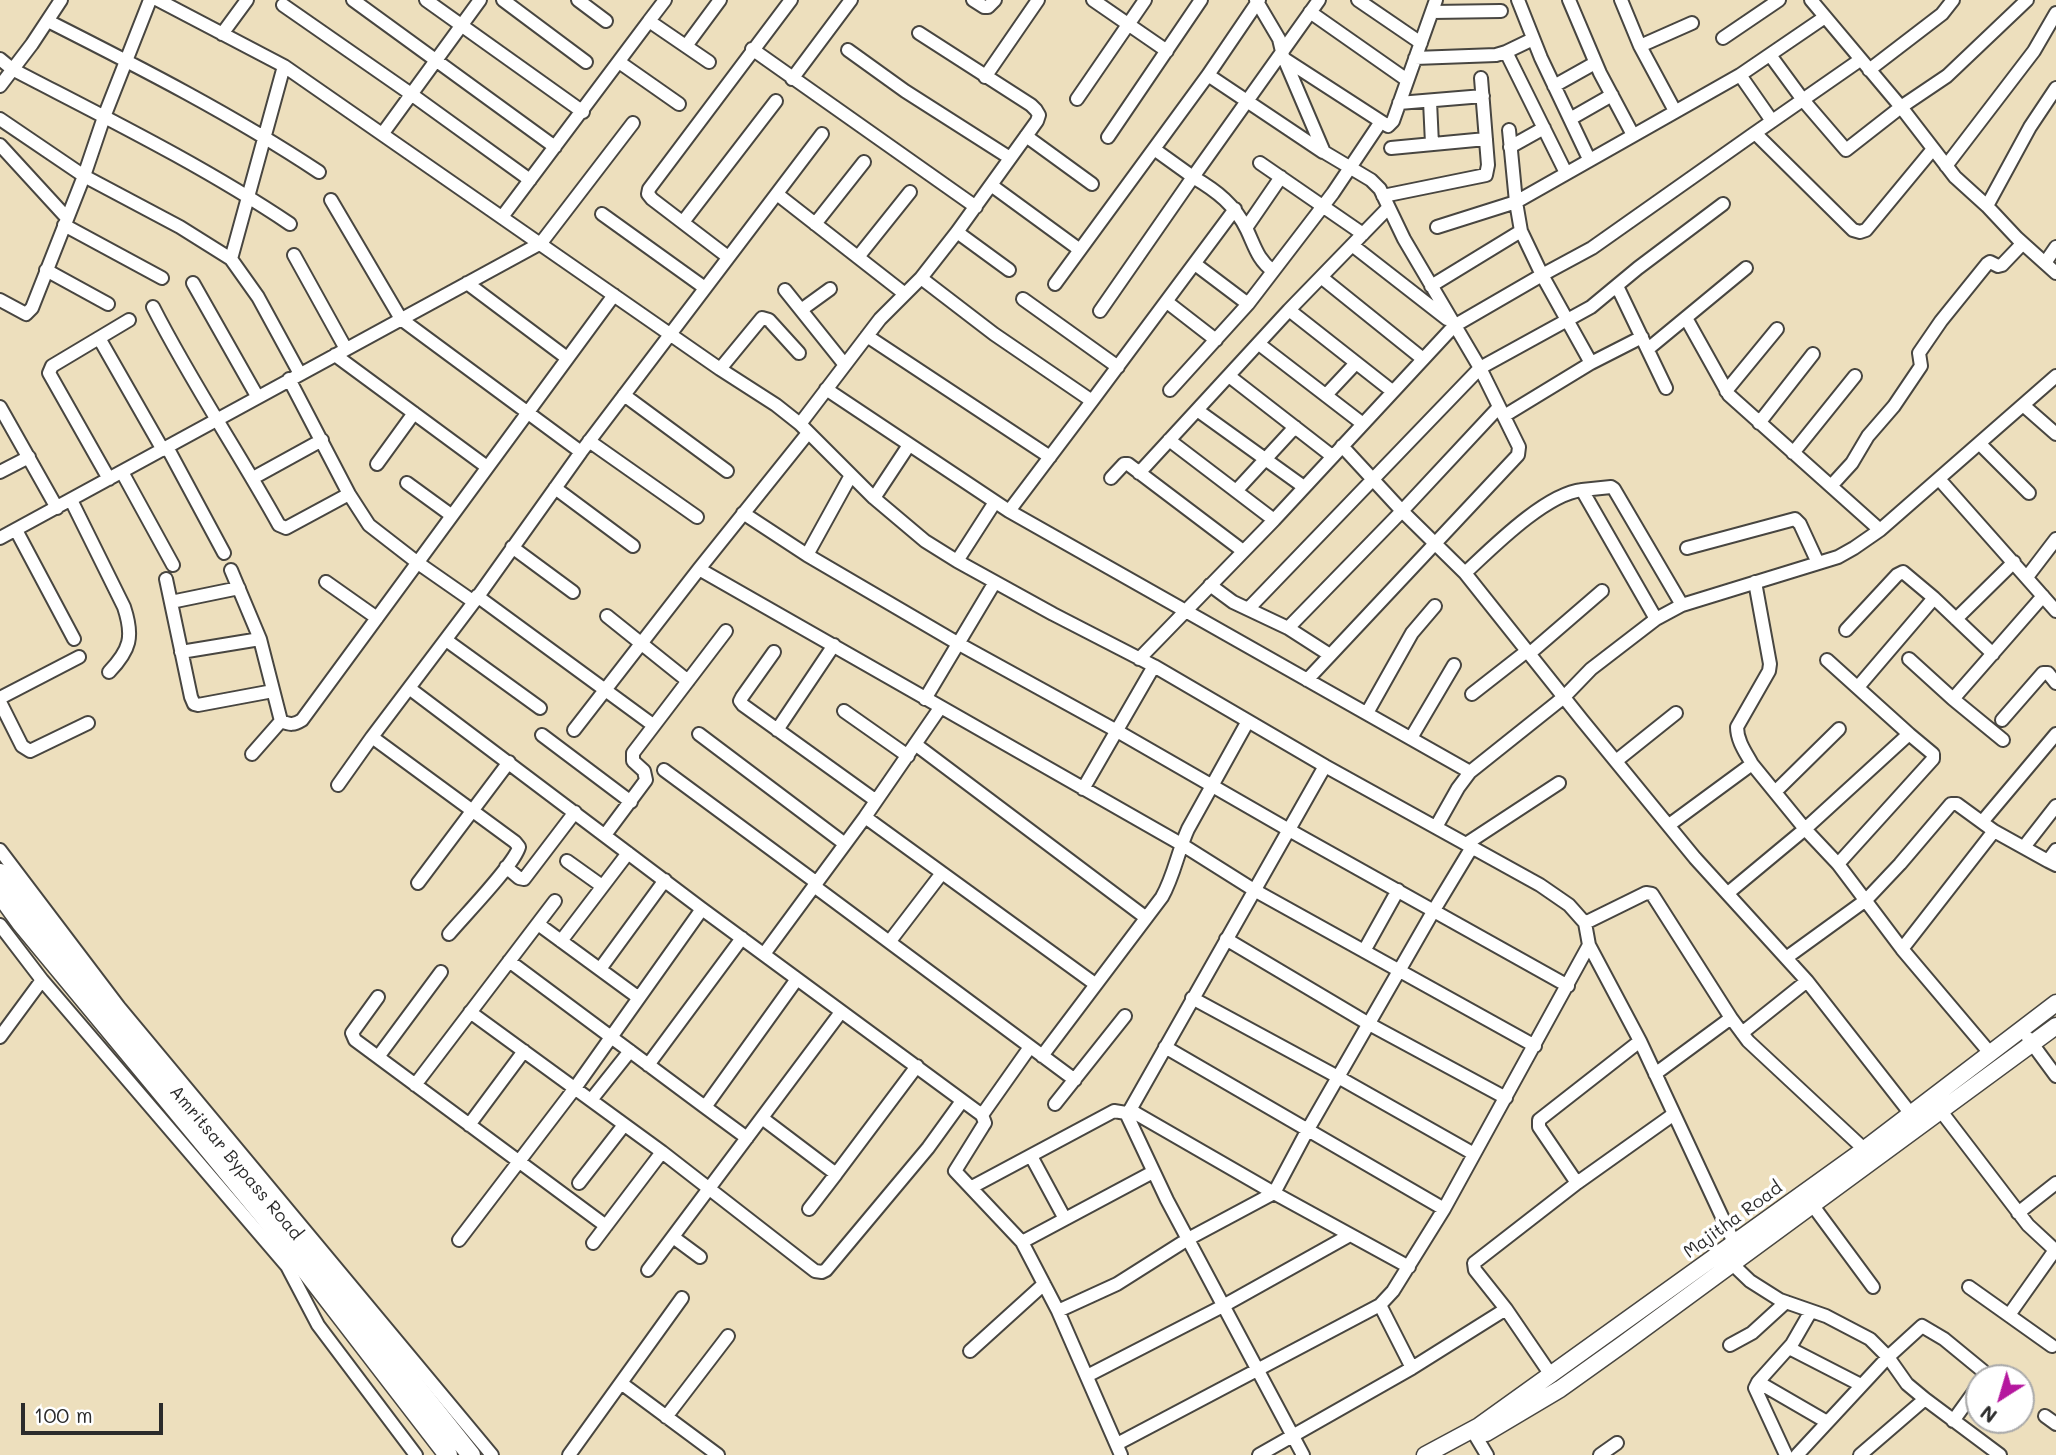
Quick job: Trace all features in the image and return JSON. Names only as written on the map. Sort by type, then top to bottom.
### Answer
[{"type":"highway","name":"Amritsar Bypass Road","points":[[0,873],[267,1199],[471,1455]]},
{"type":"highway","name":"Amritsar Bypass Road","points":[[0,894],[28,932],[314,1280],[448,1455]]},
{"type":"highway","points":[[294,1275],[314,1280]]},
{"type":"highway","points":[[402,1367],[426,1376]]},
{"type":"main road","name":"Majitha Road","points":[[1808,1198],[1864,1149],[1910,1114],[1936,1104],[1990,1053],[2056,1003]]},
{"type":"main road","name":"Majitha Road","points":[[1448,1455],[1550,1375],[1732,1253],[1936,1104],[2056,1026]]},
{"type":"main road","name":"Majitha Road","points":[[1425,1455],[1475,1434],[1560,1389],[1732,1253]]},
{"type":"street","points":[[0,86],[61,0]]},
{"type":"street","points":[[0,300],[22,313],[30,312],[150,0]]},
{"type":"street","points":[[158,0],[175,4],[222,34],[284,66],[720,369],[776,405],[804,428],[850,477],[925,541],[995,582],[1154,666],[1325,766],[1540,885],[1569,905],[1585,923],[1589,945],[1656,1074],[1732,1253],[1750,1280],[1786,1301],[1826,1316],[1870,1339],[1888,1357],[1907,1384],[1995,1454]]},
{"type":"street","points":[[222,34],[247,0]]},
{"type":"street","points":[[353,0],[555,147]]},
{"type":"street","points":[[426,0],[583,112]]},
{"type":"street","points":[[383,134],[480,0]]},
{"type":"street","points":[[503,0],[586,62]]},
{"type":"street","points":[[578,0],[606,21]]},
{"type":"street","points":[[502,216],[665,0]]},
{"type":"street","points":[[686,46],[720,0]]},
{"type":"street","points":[[729,257],[652,199],[648,194],[649,189],[791,0]]},
{"type":"street","points":[[792,79],[851,0]]},
{"type":"street","points":[[973,0],[988,7],[995,0]]},
{"type":"street","points":[[985,77],[1038,0]]},
{"type":"street","points":[[1093,0],[1167,51]]},
{"type":"street","points":[[1077,99],[1145,0]]},
{"type":"street","points":[[1108,137],[1201,0]]},
{"type":"street","points":[[1100,310],[1247,100],[1284,56],[1319,0]]},
{"type":"street","points":[[1358,0],[1421,43]]},
{"type":"street","points":[[1421,0],[1434,7],[1500,11]]},
{"type":"street","points":[[1518,0],[1533,39],[1589,159]]},
{"type":"street","points":[[1569,0],[1595,63],[1633,135]]},
{"type":"street","points":[[1723,38],[1779,0]]},
{"type":"street","points":[[1811,0],[1901,107],[1960,183],[2056,273]]},
{"type":"street","points":[[1139,659],[1273,520],[1453,325],[1592,248],[1803,100],[1864,65],[1942,14],[1953,0]]},
{"type":"street","points":[[1770,55],[1803,100],[1846,150],[1901,107],[1947,76],[2027,0]]},
{"type":"street","points":[[1055,284],[1208,75],[1258,1],[1279,39],[1324,152]]},
{"type":"street","points":[[1623,1],[1640,46],[1675,111]]},
{"type":"street","points":[[284,5],[530,180]]},
{"type":"street","points":[[1284,56],[1380,123],[1390,125],[1434,7]]},
{"type":"street","points":[[1310,12],[1408,80]]},
{"type":"street","points":[[1946,166],[2034,51],[2056,13]]},
{"type":"street","points":[[1437,227],[1516,202],[1740,75],[1825,17]]},
{"type":"street","points":[[48,21],[264,135],[319,172]]},
{"type":"street","points":[[649,21],[709,62]]},
{"type":"street","points":[[1640,46],[1692,23]]},
{"type":"street","points":[[574,730],[743,513],[804,428],[826,389],[891,307],[921,278],[1037,121],[1037,110],[919,33]]},
{"type":"street","points":[[1415,58],[1496,55],[1533,39]]},
{"type":"street","points":[[752,49],[976,207]]},
{"type":"street","points":[[848,50],[905,91],[1010,158]]},
{"type":"street","points":[[1506,52],[1566,173]]},
{"type":"street","points":[[0,59],[12,69],[248,196],[290,224]]},
{"type":"street","points":[[619,62],[678,104]]},
{"type":"street","points":[[1554,86],[1595,63]]},
{"type":"street","points":[[231,260],[284,66]]},
{"type":"street","points":[[1208,75],[1376,184],[1453,325],[1480,368],[1519,447],[1519,453],[1307,680]]},
{"type":"street","points":[[1740,75],[1772,121]]},
{"type":"street","points":[[1139,472],[1363,234],[1386,202],[1486,174],[1488,165],[1481,78]]},
{"type":"street","points":[[1987,206],[2030,127],[2056,88]]},
{"type":"street","points":[[1570,119],[1612,95]]},
{"type":"street","points":[[1399,103],[1483,96]]},
{"type":"street","points":[[1430,100],[1432,144]]},
{"type":"street","points":[[683,222],[776,102]]},
{"type":"street","points":[[0,120],[84,176],[180,227],[231,260],[258,297],[322,440],[349,494],[369,525],[418,563],[476,599],[653,725]]},
{"type":"street","points":[[0,538],[541,243],[633,123]]},
{"type":"street","points":[[1170,390],[1248,304],[1351,168],[1380,123]]},
{"type":"street","points":[[1510,147],[1544,128]]},
{"type":"street","points":[[1509,130],[1521,231],[1591,363]]},
{"type":"street","points":[[1755,133],[1853,230],[1860,232],[1866,230],[1933,149]]},
{"type":"street","points":[[338,785],[476,599],[580,452],[822,134]]},
{"type":"street","points":[[1026,136],[1092,184]]},
{"type":"street","points":[[1391,148],[1486,139]]},
{"type":"street","points":[[0,145],[66,221],[162,278]]},
{"type":"street","points":[[1154,149],[1222,195],[1235,209],[1258,256],[1273,271]]},
{"type":"street","points":[[816,224],[864,162]]},
{"type":"street","points":[[1260,163],[1363,234]]},
{"type":"street","points":[[1246,228],[1281,177]]},
{"type":"street","points":[[991,185],[1080,250]]},
{"type":"street","points":[[858,257],[910,192]]},
{"type":"street","points":[[777,194],[905,294]]},
{"type":"street","points":[[331,200],[401,318],[580,452]]},
{"type":"street","points":[[1250,608],[1480,368],[1591,307],[1723,204]]},
{"type":"street","points":[[1009,512],[1235,209]]},
{"type":"street","points":[[602,214],[705,288]]},
{"type":"street","points":[[1431,286],[1521,231]]},
{"type":"street","points":[[957,232],[1009,270]]},
{"type":"street","points":[[1831,486],[1847,469],[1873,429],[1894,406],[1921,366],[1919,353],[1941,321],[1987,264],[1990,262],[2002,265],[2022,244]]},
{"type":"street","points":[[1352,245],[1453,325]]},
{"type":"street","points":[[2045,262],[2056,247]]},
{"type":"street","points":[[294,255],[341,352],[414,413],[486,467]]},
{"type":"street","points":[[1195,264],[1248,304]]},
{"type":"street","points":[[1288,628],[1502,412],[1591,363],[1645,343],[1686,318],[1746,268]]},
{"type":"street","points":[[46,270],[108,304]]},
{"type":"street","points":[[1321,277],[1423,359]]},
{"type":"street","points":[[921,278],[994,334],[1092,401]]},
{"type":"street","points":[[193,283],[257,396]]},
{"type":"street","points":[[467,283],[567,358]]},
{"type":"street","points":[[1617,286],[1666,387]]},
{"type":"street","points":[[801,310],[830,289]]},
{"type":"street","points":[[785,290],[845,365]]},
{"type":"street","points":[[281,721],[296,724],[302,720],[614,295]]},
{"type":"street","points":[[1023,299],[1118,366]]},
{"type":"street","points":[[1167,302],[1216,340]]},
{"type":"street","points":[[153,307],[184,367],[282,528],[349,494]]},
{"type":"street","points":[[1289,310],[1392,391]]},
{"type":"street","points":[[720,369],[762,318],[769,320],[799,353]]},
{"type":"street","points":[[1686,318],[1726,391],[1880,530]]},
{"type":"street","points":[[109,479],[49,373],[52,366],[130,320]]},
{"type":"street","points":[[1726,391],[1777,329]]},
{"type":"street","points":[[867,336],[1051,457]]},
{"type":"street","points":[[99,338],[224,553]]},
{"type":"street","points":[[1259,344],[1363,424]]},
{"type":"street","points":[[1759,423],[1813,354]]},
{"type":"street","points":[[1326,395],[1356,363]]},
{"type":"street","points":[[1229,376],[1332,456]]},
{"type":"street","points":[[1793,453],[1855,376]]},
{"type":"street","points":[[1436,827],[1470,772],[1564,697],[1591,669],[1627,639],[1682,605],[1846,553],[1880,530],[2056,376]]},
{"type":"street","points":[[826,389],[1009,512],[1470,772]]},
{"type":"street","points":[[624,395],[727,471]]},
{"type":"street","points":[[2023,405],[2056,434]]},
{"type":"street","points":[[0,407],[57,508]]},
{"type":"street","points":[[1197,410],[1304,486]]},
{"type":"street","points":[[377,464],[414,413]]},
{"type":"street","points":[[1236,491],[1295,427]]},
{"type":"street","points":[[253,478],[322,440]]},
{"type":"street","points":[[1169,440],[1273,520]]},
{"type":"street","points":[[589,441],[697,517]]},
{"type":"street","points":[[1980,444],[2029,494]]},
{"type":"street","points":[[874,498],[909,445]]},
{"type":"street","points":[[1342,446],[1402,511],[1465,573],[1669,825],[1807,981],[1910,1114]]},
{"type":"street","points":[[0,472],[29,457]]},
{"type":"street","points":[[1111,478],[1126,463],[1243,551]]},
{"type":"street","points":[[122,472],[173,565]]},
{"type":"street","points":[[807,555],[850,477]]},
{"type":"street","points":[[1939,479],[2056,611]]},
{"type":"street","points":[[407,483],[451,515]]},
{"type":"street","points":[[1465,573],[1522,521],[1561,496],[1573,491],[1611,487],[1682,605]]},
{"type":"street","points":[[555,488],[633,546]]},
{"type":"street","points":[[1582,490],[1656,619]]},
{"type":"street","points":[[71,500],[128,619],[130,630],[127,650],[109,672]]},
{"type":"street","points":[[957,561],[995,502]]},
{"type":"street","points":[[743,513],[807,555],[959,644],[1568,986]]},
{"type":"street","points":[[1687,548],[1795,519],[1800,524],[1818,563]]},
{"type":"street","points":[[16,530],[74,639]]},
{"type":"street","points":[[2027,577],[2056,539]]},
{"type":"street","points":[[512,547],[573,592]]},
{"type":"street","points":[[1956,619],[2014,562]]},
{"type":"street","points":[[699,569],[1181,845],[1254,890],[1535,1046]]},
{"type":"street","points":[[231,570],[260,639],[281,721]]},
{"type":"street","points":[[1846,630],[1900,573],[1908,574],[1993,654]]},
{"type":"street","points":[[166,579],[194,704],[273,691]]},
{"type":"street","points":[[326,582],[376,618]]},
{"type":"street","points":[[925,699],[995,582]]},
{"type":"street","points":[[1755,582],[1770,664],[1769,671],[1737,727],[1742,747],[1752,764],[1805,829],[1838,864],[1902,949],[1990,1053]]},
{"type":"street","points":[[1210,585],[1233,602],[1288,628],[1330,655]]},
{"type":"street","points":[[171,602],[239,588]]},
{"type":"street","points":[[1472,694],[1602,591]]},
{"type":"street","points":[[1953,699],[2043,596]]},
{"type":"street","points":[[1858,687],[1934,597]]},
{"type":"street","points":[[1367,713],[1412,633],[1435,606]]},
{"type":"street","points":[[607,616],[688,681]]},
{"type":"street","points":[[605,835],[644,784],[646,775],[631,757],[726,631]]},
{"type":"street","points":[[181,652],[260,639]]},
{"type":"street","points":[[446,640],[540,708]]},
{"type":"street","points":[[777,730],[834,645]]},
{"type":"street","points":[[774,652],[740,701],[875,800]]},
{"type":"street","points":[[79,657],[0,700],[26,750],[34,749],[88,723]]},
{"type":"street","points":[[1909,659],[2003,740]]},
{"type":"street","points":[[1827,660],[1933,754],[1933,759],[1838,864]]},
{"type":"street","points":[[1411,738],[1454,665]]},
{"type":"street","points":[[1083,789],[1154,666]]},
{"type":"street","points":[[2002,720],[2043,673],[2048,673],[2056,683]]},
{"type":"street","points":[[409,688],[702,909],[982,1115],[985,1123],[955,1168],[956,1172],[1022,1242],[1058,1311],[1119,1450],[1380,1305],[1393,1291],[1444,1209],[1589,945]]},
{"type":"street","points":[[764,954],[940,708]]},
{"type":"street","points":[[844,711],[911,750],[1145,917]]},
{"type":"street","points":[[1616,761],[1676,713]]},
{"type":"street","points":[[252,754],[281,721]]},
{"type":"street","points":[[1042,1056],[1166,890],[1181,845],[1248,722]]},
{"type":"street","points":[[1775,792],[1839,729]]},
{"type":"street","points":[[699,734],[845,844]]},
{"type":"street","points":[[1728,893],[1805,829],[1909,734]]},
{"type":"street","points":[[542,735],[631,802]]},
{"type":"street","points":[[1982,822],[2056,735]]},
{"type":"street","points":[[372,737],[519,846],[506,867],[449,934]]},
{"type":"street","points":[[418,883],[509,762]]},
{"type":"street","points":[[1669,825],[1752,764]]},
{"type":"street","points":[[1128,1111],[1325,766]]},
{"type":"street","points":[[664,770],[1074,1080]]},
{"type":"street","points":[[1058,1311],[1117,1284],[1188,1240],[1274,1193],[1469,846],[1559,783]]},
{"type":"street","points":[[1786,958],[1866,900],[1951,804],[1956,804],[1994,831],[2053,859]]},
{"type":"street","points":[[2024,847],[2056,806]]},
{"type":"street","points":[[506,867],[524,879],[575,812]]},
{"type":"street","points":[[864,817],[1096,984]]},
{"type":"street","points":[[1902,949],[1994,831]]},
{"type":"street","points":[[0,850],[119,1007],[492,1455]]},
{"type":"street","points":[[561,941],[628,853]]},
{"type":"street","points":[[567,862],[602,886]]},
{"type":"street","points":[[890,941],[942,873]]},
{"type":"street","points":[[600,969],[665,880]]},
{"type":"street","points":[[1364,951],[1398,890]]},
{"type":"street","points":[[1585,923],[1646,893],[1652,894],[1748,1041],[1864,1149]]},
{"type":"street","points":[[415,1085],[555,901]]},
{"type":"street","points":[[459,1240],[575,1088],[702,909]]},
{"type":"street","points":[[538,923],[639,998]]},
{"type":"street","points":[[0,925],[42,980],[294,1275],[318,1325],[416,1455]]},
{"type":"street","points":[[648,1065],[742,938]]},
{"type":"street","points":[[1226,939],[1369,1024],[1506,1098]]},
{"type":"street","points":[[509,961],[747,1138]]},
{"type":"street","points":[[378,1057],[441,972]]},
{"type":"street","points":[[705,1107],[797,979]]},
{"type":"street","points":[[0,1037],[42,980]]},
{"type":"street","points":[[1742,1033],[1807,981]]},
{"type":"street","points":[[378,997],[352,1033],[355,1040],[606,1226]]},
{"type":"street","points":[[1192,998],[1474,1154]]},
{"type":"street","points":[[470,1012],[662,1152],[816,1271],[826,1270],[873,1215],[962,1101]]},
{"type":"street","points":[[648,1269],[841,1012]]},
{"type":"street","points":[[1055,1104],[1125,1016]]},
{"type":"street","points":[[1656,1074],[1731,1018]]},
{"type":"street","points":[[2021,1030],[2056,1076]]},
{"type":"street","points":[[1577,1183],[1539,1127],[1539,1120],[1640,1041]]},
{"type":"street","points":[[982,1115],[1030,1047]]},
{"type":"street","points":[[1165,1047],[1444,1209]]},
{"type":"street","points":[[469,1125],[524,1051]]},
{"type":"street","points":[[591,1100],[630,1051]]},
{"type":"street","points":[[809,1209],[917,1066]]},
{"type":"street","points":[[1936,1104],[2018,1213],[2056,1251],[2008,1315]]},
{"type":"street","points":[[972,1187],[1114,1111],[1128,1111],[1409,1267]]},
{"type":"street","points":[[1128,1111],[1153,1172],[1303,1455]]},
{"type":"street","points":[[1550,1375],[1506,1309],[1475,1270],[1474,1263],[1577,1183],[1674,1114]]},
{"type":"street","points":[[762,1118],[836,1174]]},
{"type":"street","points":[[579,1183],[624,1125]]},
{"type":"street","points":[[593,1243],[662,1152]]},
{"type":"street","points":[[1031,1156],[1065,1219]]},
{"type":"street","points":[[1022,1242],[1153,1172]]},
{"type":"street","points":[[2018,1213],[2056,1183]]},
{"type":"street","points":[[1808,1198],[1874,1287]]},
{"type":"street","points":[[1087,1376],[1223,1306],[1350,1235]]},
{"type":"street","points":[[673,1237],[700,1257]]},
{"type":"street","points":[[970,1350],[1044,1284]]},
{"type":"street","points":[[1969,1287],[2052,1346]]},
{"type":"street","points":[[569,1455],[682,1298]]},
{"type":"street","points":[[1730,1345],[1752,1332],[1786,1301]]},
{"type":"street","points":[[1380,1305],[1412,1368]]},
{"type":"street","points":[[1259,1455],[1412,1368],[1506,1309]]},
{"type":"street","points":[[1786,1455],[1755,1390],[1758,1382],[1789,1348],[1811,1311]]},
{"type":"street","points":[[1797,1455],[1916,1330],[1925,1326],[1974,1364]]},
{"type":"street","points":[[666,1417],[728,1336]]},
{"type":"street","points":[[1789,1348],[1861,1385]]},
{"type":"street","points":[[1758,1382],[1827,1422]]},
{"type":"street","points":[[621,1383],[718,1455]]},
{"type":"street","points":[[1860,1455],[1925,1399]]},
{"type":"street","points":[[1953,1421],[1965,1404]]},
{"type":"street","points":[[2045,1416],[2056,1424]]},
{"type":"street","points":[[1475,1434],[1487,1455]]},
{"type":"street","points":[[1600,1455],[1617,1443]]}]
